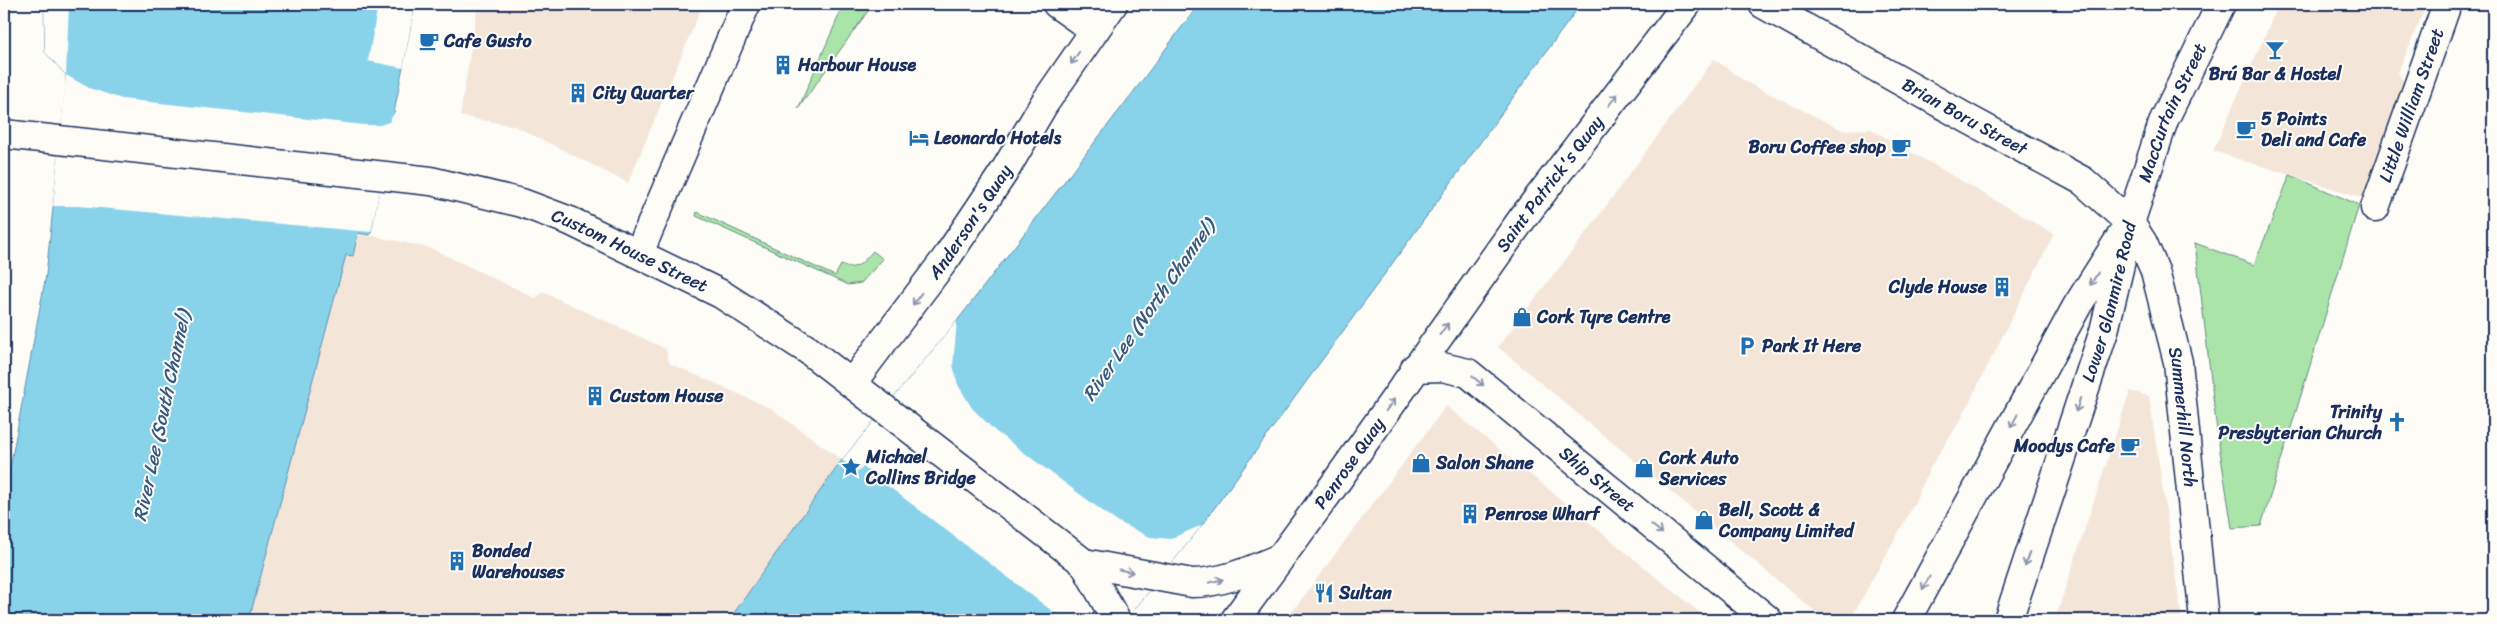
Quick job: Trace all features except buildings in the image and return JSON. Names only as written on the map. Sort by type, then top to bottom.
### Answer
[{"type":"main road","points":[[639,253],[746,4]]},
{"type":"main road","points":[[1057,4],[1094,30]]},
{"type":"main road","name":"Anderson's Quay","points":[[852,383],[947,257],[1004,172],[1044,104],[1113,4]]},
{"type":"main road","name":"Saint Patrick's Quay","points":[[1415,368],[1528,212],[1687,4]]},
{"type":"main road","name":"Brian Boru Street","points":[[1763,4],[2083,181],[2130,223]]},
{"type":"main road","name":"MacCurtain Street","points":[[2130,223],[2164,120],[2221,4]]},
{"type":"main road","name":"Little William Street","points":[[2375,208],[2447,4]]},
{"type":"main road","name":"Custom House Street","points":[[4,134],[461,186],[522,203],[570,221],[721,294],[764,320],[852,383]]},
{"type":"main road","name":"Lower Glanmire Road","points":[[1906,620],[2076,306],[2130,223]]},
{"type":"main road","name":"Lower Glanmire Road","points":[[2008,620],[2084,386],[2104,331],[2130,223]]},
{"type":"main road","name":"Summerhill North","points":[[2130,223],[2143,243],[2155,271],[2178,362],[2204,620]]},
{"type":"main road","name":"Ship Street","points":[[1415,368],[1442,366],[1468,373],[1768,620]]},
{"type":"main road","name":"Penrose Quay","points":[[1235,620],[1334,485],[1415,368]]},
{"type":"main road","points":[[852,383],[883,409],[1084,563],[1116,620]]},
{"type":"main road","points":[[1084,563],[1168,579],[1205,583],[1235,576],[1280,558]]},
{"type":"shaded area","name":"City Quarter","points":[[478,4],[703,4],[628,183],[515,126],[460,116]]},
{"type":"shaded area","points":[[2279,4],[2427,4],[2398,72],[2405,85],[2364,198],[2213,151]]},
{"type":"shaded area","points":[[1714,59],[1746,82],[1842,130],[1871,129],[2054,234],[1961,419],[1930,468],[1914,504],[1850,620],[1825,620],[1498,347],[1590,228]]},
{"type":"shaded area","points":[[358,233],[430,248],[535,298],[543,292],[666,349],[669,363],[770,408],[842,460],[729,620],[249,620],[346,255],[353,256]]},
{"type":"shaded area","points":[[2130,391],[2149,396],[2182,620],[2055,620]]},
{"type":"shaded area","name":"Penrose Wharf","points":[[1446,406],[1709,620],[1286,620]]},
{"type":"green space","points":[[844,4],[873,4],[798,109]]},
{"type":"green space","points":[[2290,175],[2359,205],[2261,526],[2232,528],[2217,431],[2195,243],[2254,265]]},
{"type":"green space","points":[[697,212],[835,276],[841,265],[855,267],[873,251],[883,259],[861,283],[848,285],[696,216]]},
{"type":"water","name":"River Lee (South Channel)","points":[[44,4],[415,4],[371,232],[370,235],[358,233],[353,256],[346,255],[249,620],[4,620],[4,500],[46,275],[66,84],[66,75],[45,52]]},
{"type":"water","name":"River Lee (North Channel)","points":[[1199,4],[1581,4],[1202,525],[1126,620],[729,620],[842,460],[957,321]]},
{"type":"pier","points":[[44,4],[69,4],[66,75],[45,52]]},
{"type":"pier","points":[[378,4],[415,4],[403,68],[368,61]]},
{"type":"pier","points":[[66,75],[89,88],[122,99],[364,125],[380,125],[389,122],[396,110],[371,232],[78,206],[53,206]]},
{"type":"pier","name":"Michael Collins Bridge","points":[[957,321],[953,365],[958,385],[972,408],[995,431],[1116,521],[1150,537],[1170,539],[1202,525],[1126,620],[1064,620],[863,467],[858,472],[842,460]]},
{"type":"place","name":"Cafe Gusto","points":[[429,41]]},
{"type":"place","name":"Brú Bar & Hostel","points":[[2275,50]]},
{"type":"place","name":"Harbour House","points":[[783,65]]},
{"type":"place","name":"City Quarter","points":[[578,93]]},
{"type":"place","name":"5 Points Deli and Cafe","points":[[2246,129]]},
{"type":"place","name":"Leonardo Hotels","points":[[919,138]]},
{"type":"place","name":"Boru Coffee shop","points":[[1901,147]]},
{"type":"place","name":"Clyde House","points":[[2002,287]]},
{"type":"place","name":"Cork Tyre Centre","points":[[1522,317]]},
{"type":"place","name":"Park It Here","points":[[1747,346]]},
{"type":"place","name":"Custom House","points":[[595,396]]},
{"type":"place","name":"Trinity Presbyterian Church","points":[[2397,422]]},
{"type":"place","name":"Moodys Cafe","points":[[2130,446]]},
{"type":"place","name":"Salon Shane","points":[[1421,463]]},
{"type":"place","name":"Michael Collins Bridge","points":[[851,467]]},
{"type":"place","name":"Cork Auto Services","points":[[1644,468]]},
{"type":"place","name":"Penrose Wharf","points":[[1470,514]]},
{"type":"place","name":"Bell, Scott & Company Limited","points":[[1704,520]]},
{"type":"place","name":"Bonded Warehouses","points":[[457,561]]},
{"type":"place","name":"Sultan","points":[[1324,593]]}]
